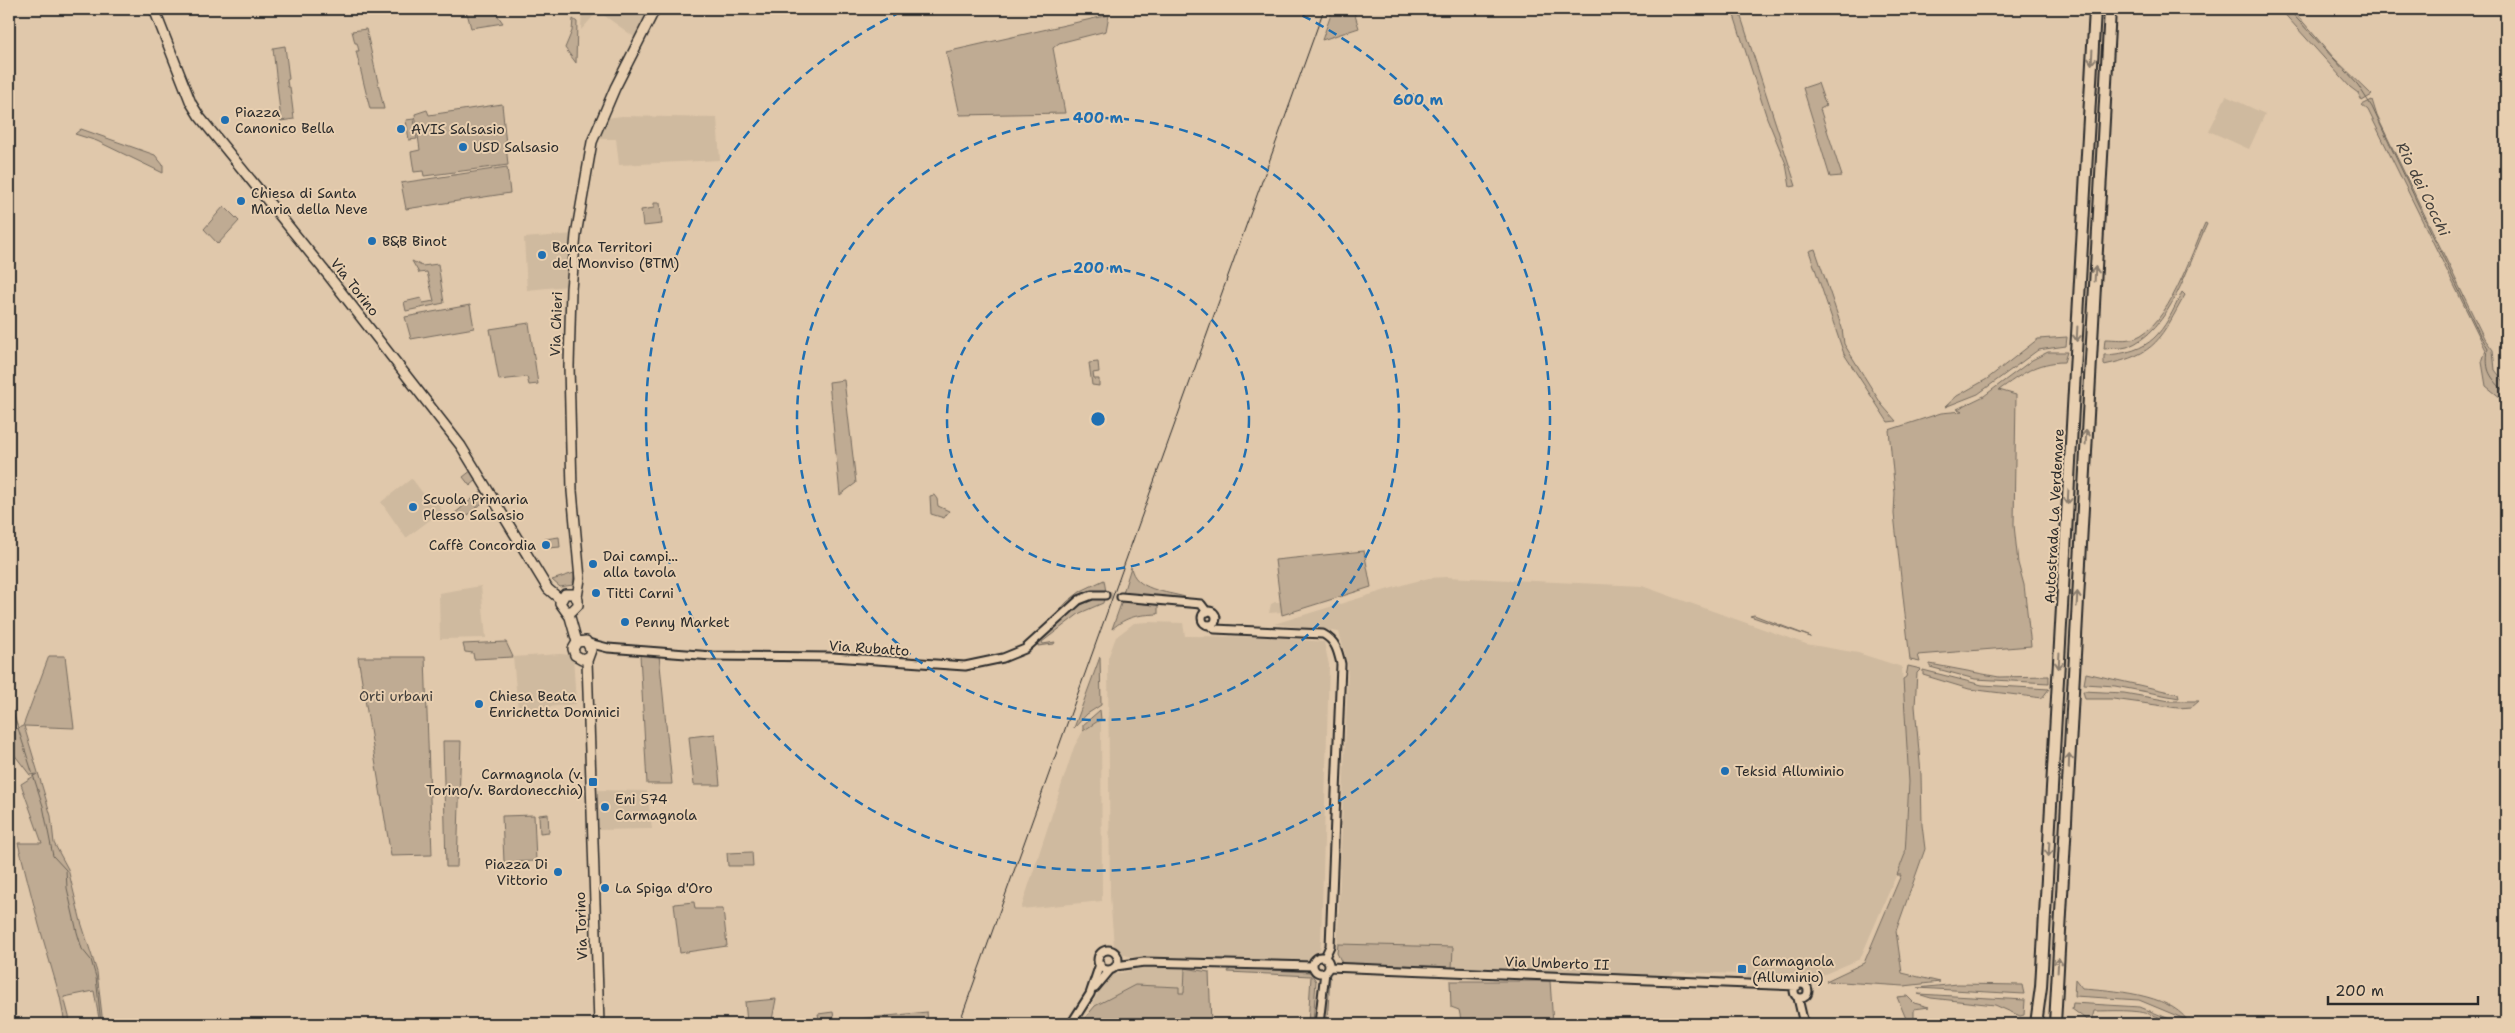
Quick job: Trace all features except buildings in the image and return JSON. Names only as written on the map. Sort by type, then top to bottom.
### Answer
[{"type":"highway","name":"Autostrada La Verdemare","points":[[2036,1024],[2041,987],[2095,9]]},
{"type":"highway","name":"Autostrada La Verdemare","points":[[2055,1024],[2110,9]]},
{"type":"main road","name":"Via Torino","points":[[154,9],[191,103],[198,116],[344,295],[461,446],[544,579],[568,596]]},
{"type":"main road","name":"Via Chieri","points":[[583,642],[576,615],[579,602],[568,596],[580,579],[572,491],[569,366],[571,288],[580,202],[589,153],[595,134],[655,9]]},
{"type":"main road","points":[[568,596],[562,608],[566,611],[583,642],[591,647],[585,656],[573,651],[583,642]]},
{"type":"main road","points":[[566,611],[572,611],[577,608]]},
{"type":"main road","name":"Via Torino","points":[[585,656],[584,672],[599,1024]]},
{"type":"street","name":"Via Rubatto","points":[[608,648],[712,656],[833,657],[965,666],[1020,652],[1041,636],[1079,600],[1092,595],[1104,595]]},
{"type":"street","points":[[1121,597],[1201,604],[1207,612],[1202,619],[1205,624],[1215,629],[1323,634],[1335,644],[1341,664],[1330,949],[1325,957],[1317,1024]]},
{"type":"street","points":[[583,642],[608,648]]},
{"type":"street","points":[[585,656],[608,648]]},
{"type":"street","points":[[1090,994],[1100,964],[1100,957],[1104,952],[1112,952],[1117,956],[1144,962],[1313,966],[1324,970]]},
{"type":"street","points":[[1071,1024],[1090,994],[1113,968],[1117,956]]},
{"type":"street","points":[[1313,966],[1318,957],[1325,957]]},
{"type":"street","points":[[1100,964],[1103,968],[1113,968],[1144,962]]},
{"type":"street","name":"Via Umberto II","points":[[1324,970],[1784,985],[1795,988]]},
{"type":"street","points":[[1801,1000],[1808,992],[1807,987],[1803,985],[1795,988],[1801,1000],[1804,1024]]},
{"type":"shaded area","points":[[582,9],[653,9],[637,39],[598,11],[581,30]]},
{"type":"shaded area","points":[[2226,96],[2265,114],[2249,149],[2209,131]]},
{"type":"shaded area","points":[[622,116],[717,118],[720,160],[619,165],[616,139],[599,139],[601,125],[606,118]]},
{"type":"shaded area","points":[[574,234],[568,286],[527,290],[524,238]]},
{"type":"shaded area","name":"Scuola Primaria Plesso Salsasio","points":[[411,479],[431,504],[437,501],[442,511],[406,538],[381,502]]},
{"type":"shaded area","points":[[1447,577],[1642,586],[1806,644],[1858,653],[1902,667],[1909,782],[1905,855],[1860,959],[1811,980],[1748,978],[1743,974],[1675,972],[1670,976],[1343,965],[1337,953],[1348,665],[1339,632],[1274,624],[1409,583],[1429,578]]},
{"type":"shaded area","points":[[481,586],[486,638],[440,639],[439,593]]},
{"type":"shaded area","points":[[1281,602],[1282,612],[1269,613],[1271,604]]},
{"type":"shaded area","points":[[1134,623],[1183,623],[1185,636],[1274,637],[1324,642],[1329,665],[1321,943],[1320,950],[1311,954],[1309,962],[1135,958],[1121,954],[1114,946],[1110,896],[1108,658],[1116,637]]},
{"type":"shaded area","points":[[573,655],[576,704],[518,710],[513,657]]},
{"type":"shaded area","points":[[1101,719],[1102,901],[1021,909],[1074,747],[1083,731]]},
{"type":"shaded area","points":[[594,790],[647,791],[652,829],[596,830]]},
{"type":"shaded area","points":[[1149,966],[1185,968],[1184,993],[1178,993],[1179,987],[1135,985],[1095,1006],[1093,1002],[1102,986],[1112,975]]},
{"type":"green space","points":[[466,9],[493,9],[503,23],[471,28]]},
{"type":"green space","points":[[1333,9],[1353,9],[1359,28],[1322,40]]},
{"type":"green space","points":[[1732,9],[1737,9],[1741,17],[1796,186],[1790,187],[1786,164],[1767,118]]},
{"type":"green space","points":[[2280,9],[2292,9],[2333,57],[2372,95],[2362,101],[2358,93],[2350,87]]},
{"type":"green space","points":[[1109,15],[1106,31],[1059,43],[1053,48],[1065,113],[960,115],[946,52]]},
{"type":"green space","points":[[9,19],[13,86],[9,85]]},
{"type":"green space","points":[[573,19],[577,22],[576,63],[565,48],[572,31]]},
{"type":"green space","points":[[366,29],[384,109],[370,109],[356,51],[359,51],[352,31]]},
{"type":"green space","points":[[285,46],[289,79],[287,80],[288,87],[290,87],[294,119],[281,121],[273,48]]},
{"type":"green space","points":[[1818,83],[1826,106],[1820,109],[1842,176],[1830,177],[1803,88]]},
{"type":"green space","points":[[2372,100],[2377,116],[2484,338],[2493,350],[2495,370],[2506,384],[2506,402],[2486,386],[2482,362],[2486,350],[2368,110],[2362,105]]},
{"type":"green space","name":"USD Salsasio","points":[[502,104],[508,165],[424,176],[423,171],[414,172],[411,152],[420,150],[415,114],[427,110],[429,115]]},
{"type":"green space","points":[[414,119],[417,139],[409,140],[406,120]]},
{"type":"green space","points":[[81,129],[155,155],[163,165],[163,173],[97,141],[75,134]]},
{"type":"green space","points":[[507,167],[510,193],[406,209],[401,183]]},
{"type":"green space","points":[[654,203],[660,203],[662,224],[643,226],[641,210],[654,208]]},
{"type":"green space","points":[[224,206],[239,221],[218,244],[204,229]]},
{"type":"green space","points":[[2205,223],[2207,224],[2185,276],[2167,312],[2155,327],[2142,339],[2127,347],[2104,349],[2105,339],[2124,340],[2135,338],[2147,331],[2158,319],[2177,288]]},
{"type":"green space","points":[[1815,249],[1842,328],[1844,344],[1882,405],[1896,421],[1888,422],[1844,354],[1809,251]]},
{"type":"green space","points":[[412,261],[422,266],[438,264],[444,303],[406,311],[404,302],[421,298],[423,303],[434,301],[427,272],[419,273]]},
{"type":"green space","points":[[2182,292],[2185,295],[2163,334],[2147,350],[2122,361],[2104,365],[2104,355],[2134,350],[2154,338],[2169,319]]},
{"type":"green space","points":[[470,305],[474,328],[411,339],[405,317]]},
{"type":"green space","points":[[529,323],[538,384],[529,385],[527,377],[499,380],[490,329]]},
{"type":"green space","points":[[2067,337],[2066,346],[2038,350],[1978,394],[1945,407],[1957,396],[1987,379],[2038,339]]},
{"type":"green space","points":[[2048,352],[2067,352],[2064,362],[2045,364],[2029,370],[1999,390],[2016,395],[2014,525],[2018,563],[2024,585],[2031,646],[1918,655],[1920,662],[1910,660],[1894,514],[1895,493],[1889,430],[1941,413],[1963,411],[1957,409],[1984,396],[2032,360]]},
{"type":"green space","points":[[1098,362],[1099,372],[1093,373],[1094,379],[1099,379],[1099,386],[1092,385],[1089,363]]},
{"type":"green space","points":[[844,380],[856,483],[840,495],[829,382]]},
{"type":"green space","points":[[472,470],[478,479],[470,486],[463,477]]},
{"type":"green space","points":[[483,490],[488,498],[461,521],[454,514]]},
{"type":"green space","points":[[934,495],[938,506],[949,511],[944,518],[931,514],[930,496]]},
{"type":"green space","points":[[559,537],[560,547],[549,548],[549,542],[545,542],[545,539]]},
{"type":"green space","points":[[1364,551],[1371,587],[1282,615],[1275,560]]},
{"type":"green space","points":[[1131,567],[1133,575],[1138,581],[1153,589],[1185,597],[1186,599],[1123,593]]},
{"type":"green space","points":[[574,573],[573,585],[560,587],[552,580]]},
{"type":"green space","points":[[1104,580],[1106,592],[1087,593],[1047,624],[1067,602],[1081,591]]},
{"type":"green space","points":[[1096,598],[1104,598],[1103,603],[1080,613],[1042,642],[1043,644],[1055,642],[1054,644],[1038,646],[1038,643],[1079,606]]},
{"type":"green space","points":[[1122,601],[1158,605],[1158,614],[1133,617],[1112,629]]},
{"type":"green space","points":[[1754,615],[1811,637],[1750,616]]},
{"type":"green space","points":[[506,642],[513,657],[474,659],[473,653],[465,652],[463,644]]},
{"type":"green space","points":[[640,654],[659,655],[672,784],[647,784]]},
{"type":"green space","points":[[49,656],[65,656],[74,728],[24,726],[51,816],[54,843],[68,869],[81,922],[97,972],[103,1024],[100,1024],[94,991],[64,997],[71,1024],[65,1024],[60,997],[18,843],[42,843],[21,784],[37,774],[30,775],[13,753],[9,762],[9,732],[23,726]]},
{"type":"green space","name":"Orti urbani","points":[[358,657],[425,657],[432,855],[391,856]]},
{"type":"green space","points":[[1100,657],[1101,705],[1087,714],[1074,728]]},
{"type":"green space","points":[[1930,664],[1999,677],[2049,676],[2049,683],[1975,679],[1930,667]]},
{"type":"green space","points":[[1908,666],[1921,669],[1917,673],[1915,706],[1925,849],[1896,931],[1902,973],[1940,982],[1904,986],[1826,981],[1864,963],[1901,875],[1897,875],[1905,854],[1909,782],[1903,679],[1906,677]]},
{"type":"green space","points":[[1923,670],[1982,685],[2049,689],[2042,698],[1969,689],[1923,675]]},
{"type":"green space","points":[[2086,673],[2178,694],[2179,698],[2115,686],[2084,684]]},
{"type":"green space","points":[[2083,691],[2124,693],[2170,701],[2199,701],[2192,707],[2178,708],[2113,699],[2085,699]]},
{"type":"green space","points":[[1100,710],[1101,719],[1083,731],[1083,725]]},
{"type":"green space","points":[[715,734],[720,785],[694,785],[689,737]]},
{"type":"green space","points":[[443,741],[461,741],[457,867],[446,867]]},
{"type":"green space","points":[[548,814],[549,832],[540,833],[539,815]]},
{"type":"green space","points":[[534,815],[536,861],[504,862],[502,816]]},
{"type":"green space","points":[[752,852],[753,866],[728,866],[727,853]]},
{"type":"green space","points":[[694,902],[695,909],[723,909],[727,946],[680,953],[674,904]]},
{"type":"green space","points":[[1338,944],[1453,947],[1452,968],[1343,965],[1337,953]]},
{"type":"green space","points":[[1185,968],[1209,972],[1211,1024],[1080,1024],[1095,1006],[1135,985],[1179,987],[1179,993],[1184,993]]},
{"type":"green space","points":[[1230,968],[1310,972],[1316,981],[1313,1024],[1308,1024],[1311,976],[1228,972]]},
{"type":"green space","points":[[1326,977],[1330,977],[1327,1024],[1321,1024]]},
{"type":"green space","points":[[2075,979],[2082,988],[2123,992],[2154,999],[2179,1011],[2187,1020],[2139,1000],[2074,996]]},
{"type":"green space","points":[[1450,981],[1550,981],[1553,1024],[1462,1024],[1459,1010],[1451,1007]]},
{"type":"green space","points":[[1958,984],[2022,985],[2024,994],[1917,988]]},
{"type":"green space","points":[[1918,994],[2025,1000],[2024,1015],[2020,1016],[1995,1005],[1931,998]]},
{"type":"green space","points":[[1907,996],[1914,1003],[1929,1007],[1914,1009],[1914,1024],[1907,1021],[1897,997]]},
{"type":"green space","points":[[776,999],[772,1020],[747,1022],[745,1002]]},
{"type":"green space","points":[[2073,1003],[2140,1007],[2182,1024],[2146,1013],[2124,1011],[2094,1011],[2091,1023],[2072,1009]]},
{"type":"green space","points":[[833,1012],[835,1024],[820,1024],[818,1014]]},
{"type":"green space","points":[[927,1012],[928,1022],[935,1024],[858,1024],[858,1019]]},
{"type":"waterway","name":"Rio dei Cocchi","points":[[2288,9],[2358,85],[2372,107],[2480,335],[2488,348],[2487,363],[2490,374],[2506,394]]},
{"type":"waterway","points":[[9,700],[43,806],[53,856],[66,870],[67,888],[77,932],[82,949],[91,960],[96,977],[101,1024]]},
{"type":"tunnel","points":[[1105,595],[1121,597]]},
{"type":"railway","points":[[959,1024],[1324,9]]},
{"type":"place","name":"Piazza Canonico Bella","points":[[225,120]]},
{"type":"place","name":"AVIS Salsasio","points":[[401,129]]},
{"type":"place","name":"USD Salsasio","points":[[463,147]]},
{"type":"place","name":"Chiesa di Santa Maria della Neve","points":[[241,201]]},
{"type":"place","name":"B&B Binot","points":[[372,241]]},
{"type":"place","name":"Banca Territori del Monviso (BTM)","points":[[542,255]]},
{"type":"place","name":"Scuola Primaria Plesso Salsasio","points":[[413,507]]},
{"type":"place","name":"Caffè Concordia","points":[[546,545]]},
{"type":"place","name":"Dai campi... alla tavola","points":[[593,564]]},
{"type":"place","name":"Titti Carni","points":[[596,593]]},
{"type":"place","name":"Penny Market","points":[[625,622]]},
{"type":"place","name":"Chiesa Beata Enrichetta Dominici","points":[[479,704]]},
{"type":"place","name":"Teksid Alluminio","points":[[1725,771]]},
{"type":"place","name":"Carmagnola (v. Torino/v. Bardonecchia)","points":[[593,782]]},
{"type":"place","name":"Eni 574 Carmagnola","points":[[605,807]]},
{"type":"place","name":"Piazza Di Vittorio","points":[[558,872]]},
{"type":"place","name":"La Spiga d'Oro","points":[[605,888]]},
{"type":"place","name":"Carmagnola (Alluminio)","points":[[1742,969]]}]
